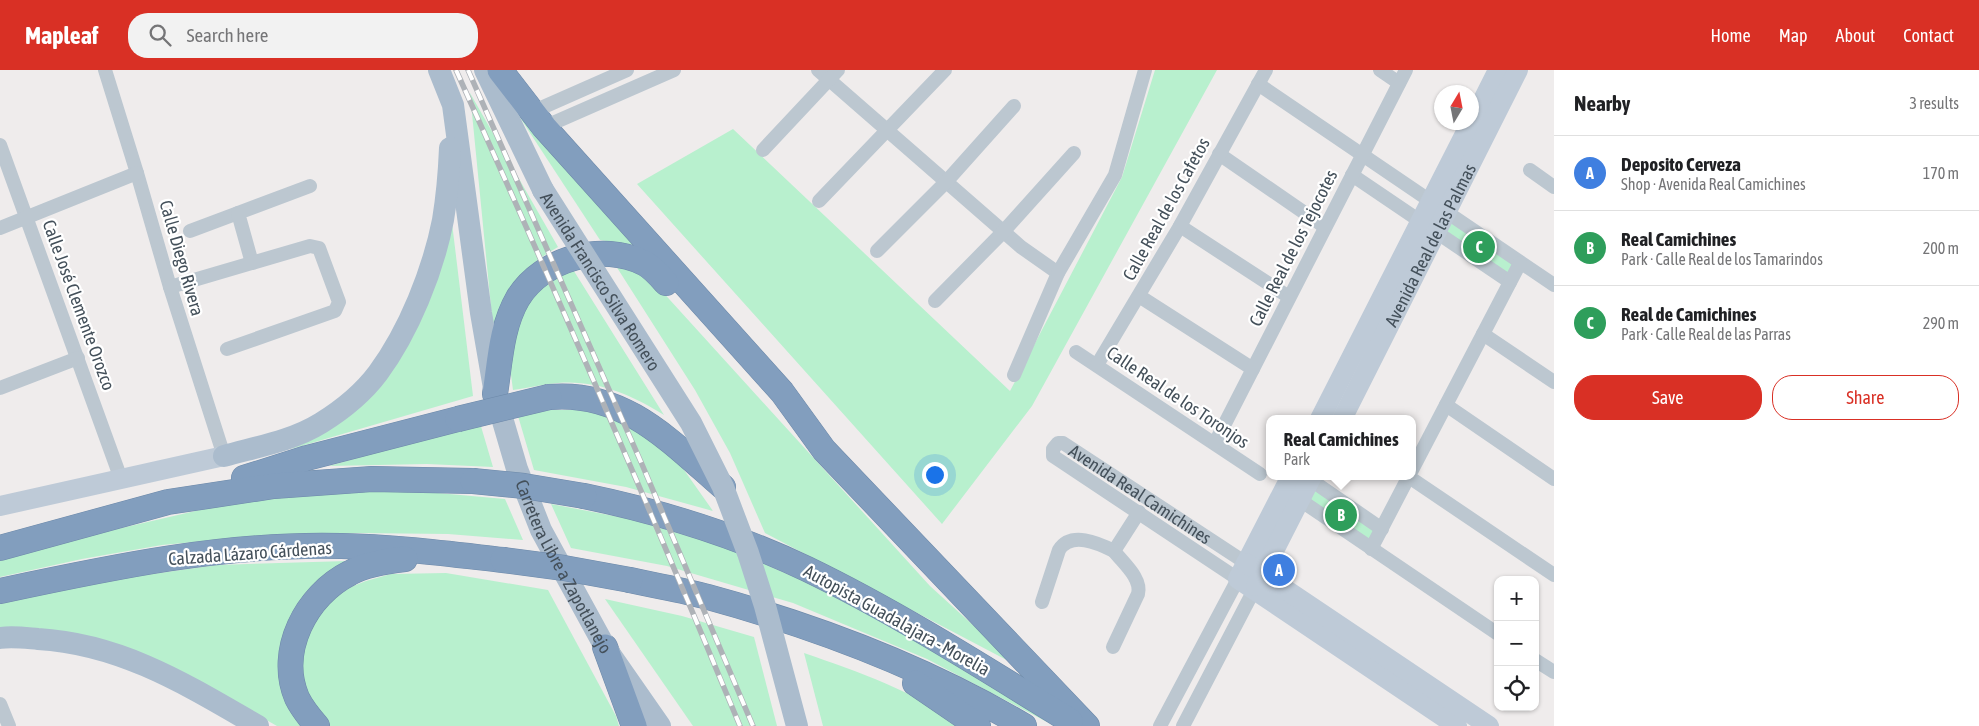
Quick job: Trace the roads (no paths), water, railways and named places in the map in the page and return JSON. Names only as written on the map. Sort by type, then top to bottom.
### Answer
[{"type":"highway","points":[[500,70],[538,119],[782,392],[824,450]]},
{"type":"highway","points":[[495,394],[503,341],[513,308],[525,290],[539,276],[562,263],[588,254],[611,253],[634,259],[656,271],[770,404],[824,450],[1087,726]]},
{"type":"highway","points":[[0,548],[168,502],[307,458],[458,419],[549,397],[567,395],[607,403],[651,425],[723,487]]},
{"type":"highway","name":"Autopista Guadalajara - Morelia","points":[[168,502],[274,486],[372,479],[473,481],[524,486],[584,496],[670,517],[733,538],[806,569],[873,603],[983,667],[1078,726]]},
{"type":"highway","name":"Calzada Lázaro Cárdenas","points":[[0,591],[174,557],[263,548],[340,546],[503,560]]},
{"type":"highway","points":[[317,726],[309,718],[297,698],[292,674],[294,640],[298,628],[320,595],[343,576],[358,569],[389,561],[453,555]]},
{"type":"highway","name":"Autopista Guadalajara - Morelia","points":[[503,560],[564,568],[707,596],[785,619],[872,653],[963,692],[1024,726]]},
{"type":"highway","points":[[605,647],[634,726]]},
{"type":"highway","points":[[872,653],[978,726]]},
{"type":"main road","points":[[439,70],[453,105],[481,313],[495,394]]},
{"type":"main road","name":"Avenida Francisco Silva Romero","points":[[485,70],[543,190],[691,423],[723,487]]},
{"type":"main road","points":[[224,456],[288,439],[320,423],[356,398],[378,374],[403,332],[423,286],[443,220],[453,105]]},
{"type":"main road","name":"Carretera Libre a Zapotlanejo","points":[[495,394],[516,468],[542,530],[605,647],[660,726]]},
{"type":"main road","points":[[723,487],[748,553],[765,606],[796,726]]},
{"type":"main road","points":[[0,638],[50,640],[96,647],[145,664],[189,686],[258,726]]},
{"type":"street","name":"Calle Diego Rivera","points":[[105,70],[170,288],[224,456]]},
{"type":"street","points":[[538,119],[629,70],[636,86]]},
{"type":"street","points":[[538,119],[636,86],[674,70]]},
{"type":"street","points":[[818,70],[834,75],[887,131],[1021,247],[1058,273]]},
{"type":"street","points":[[819,201],[945,70]]},
{"type":"street","points":[[1014,375],[1058,273],[1114,175],[1145,70]]},
{"type":"street","name":"Calle Real de los Cafetos","points":[[1097,365],[1180,226],[1266,70]]},
{"type":"street","points":[[1380,70],[1399,83]]},
{"type":"street","name":"Calle Real de los Tejocotes","points":[[1214,443],[1406,70]]},
{"type":"street","name":"Avenida Real de las Palmas","points":[[1479,107],[1498,70]]},
{"type":"street","name":"Avenida Real de las Palmas","points":[[1333,414],[1421,221],[1438,207],[1518,70]]},
{"type":"street","points":[[763,150],[834,75]]},
{"type":"street","points":[[1258,84],[1554,285]]},
{"type":"street","points":[[877,251],[946,182],[1014,106]]},
{"type":"street","name":"Avenida Real de las Palmas","points":[[1333,414],[1437,232],[1438,207],[1468,130]]},
{"type":"street","name":"Calle José Clemente Orozco","points":[[0,145],[121,479]]},
{"type":"street","points":[[935,301],[1003,232],[1074,153]]},
{"type":"street","points":[[1219,154],[1325,227]]},
{"type":"street","points":[[1530,170],[1553,184]]},
{"type":"street","points":[[0,228],[137,173]]},
{"type":"street","points":[[1352,175],[1510,282]]},
{"type":"street","points":[[190,231],[310,186]]},
{"type":"street","points":[[238,213],[252,263]]},
{"type":"street","points":[[1180,226],[1289,297]]},
{"type":"street","points":[[170,288],[310,246],[316,246],[321,250],[339,304],[335,311],[227,349]]},
{"type":"street","points":[[1416,463],[1520,262]]},
{"type":"street","points":[[1139,296],[1253,369]]},
{"type":"street","points":[[1483,334],[1554,382]]},
{"type":"street","name":"Calle Real de los Toronjos","points":[[1076,352],[1260,474]]},
{"type":"street","points":[[0,388],[78,358]]},
{"type":"street","points":[[1446,406],[1554,479]]},
{"type":"street","name":"Avenida Real Camichines","points":[[1456,726],[1250,577],[1063,443],[1056,445],[1053,449],[1054,456],[1139,512],[1250,577],[1489,726]]},
{"type":"street","points":[[0,506],[224,456]]},
{"type":"street","points":[[1416,478],[1554,575]]},
{"type":"street","points":[[1183,726],[1250,577],[1289,480]]},
{"type":"street","points":[[1160,726],[1250,577],[1300,500],[1310,480]]},
{"type":"street","points":[[1314,480],[1382,529]]},
{"type":"street","points":[[1371,550],[1407,480]]},
{"type":"street","points":[[1300,500],[1371,550],[1494,631]]},
{"type":"street","points":[[1114,551],[1139,512]]},
{"type":"street","points":[[1042,602],[1063,544],[1072,540],[1082,540],[1098,543],[1114,551],[1137,580],[1139,587],[1138,594],[1113,648]]},
{"type":"street","points":[[1539,663],[1554,672]]},
{"type":"street","points":[[0,704],[9,726]]},
{"type":"railway","points":[[456,70],[601,397],[740,726]]},
{"type":"railway","points":[[468,70],[641,462],[753,726]]},
{"type":"place","name":"Real de Camichines","points":[[1479,247]]},
{"type":"place","name":"Real Camichines","points":[[1341,515]]},
{"type":"place","name":"Deposito Cerveza","points":[[1279,570]]}]
